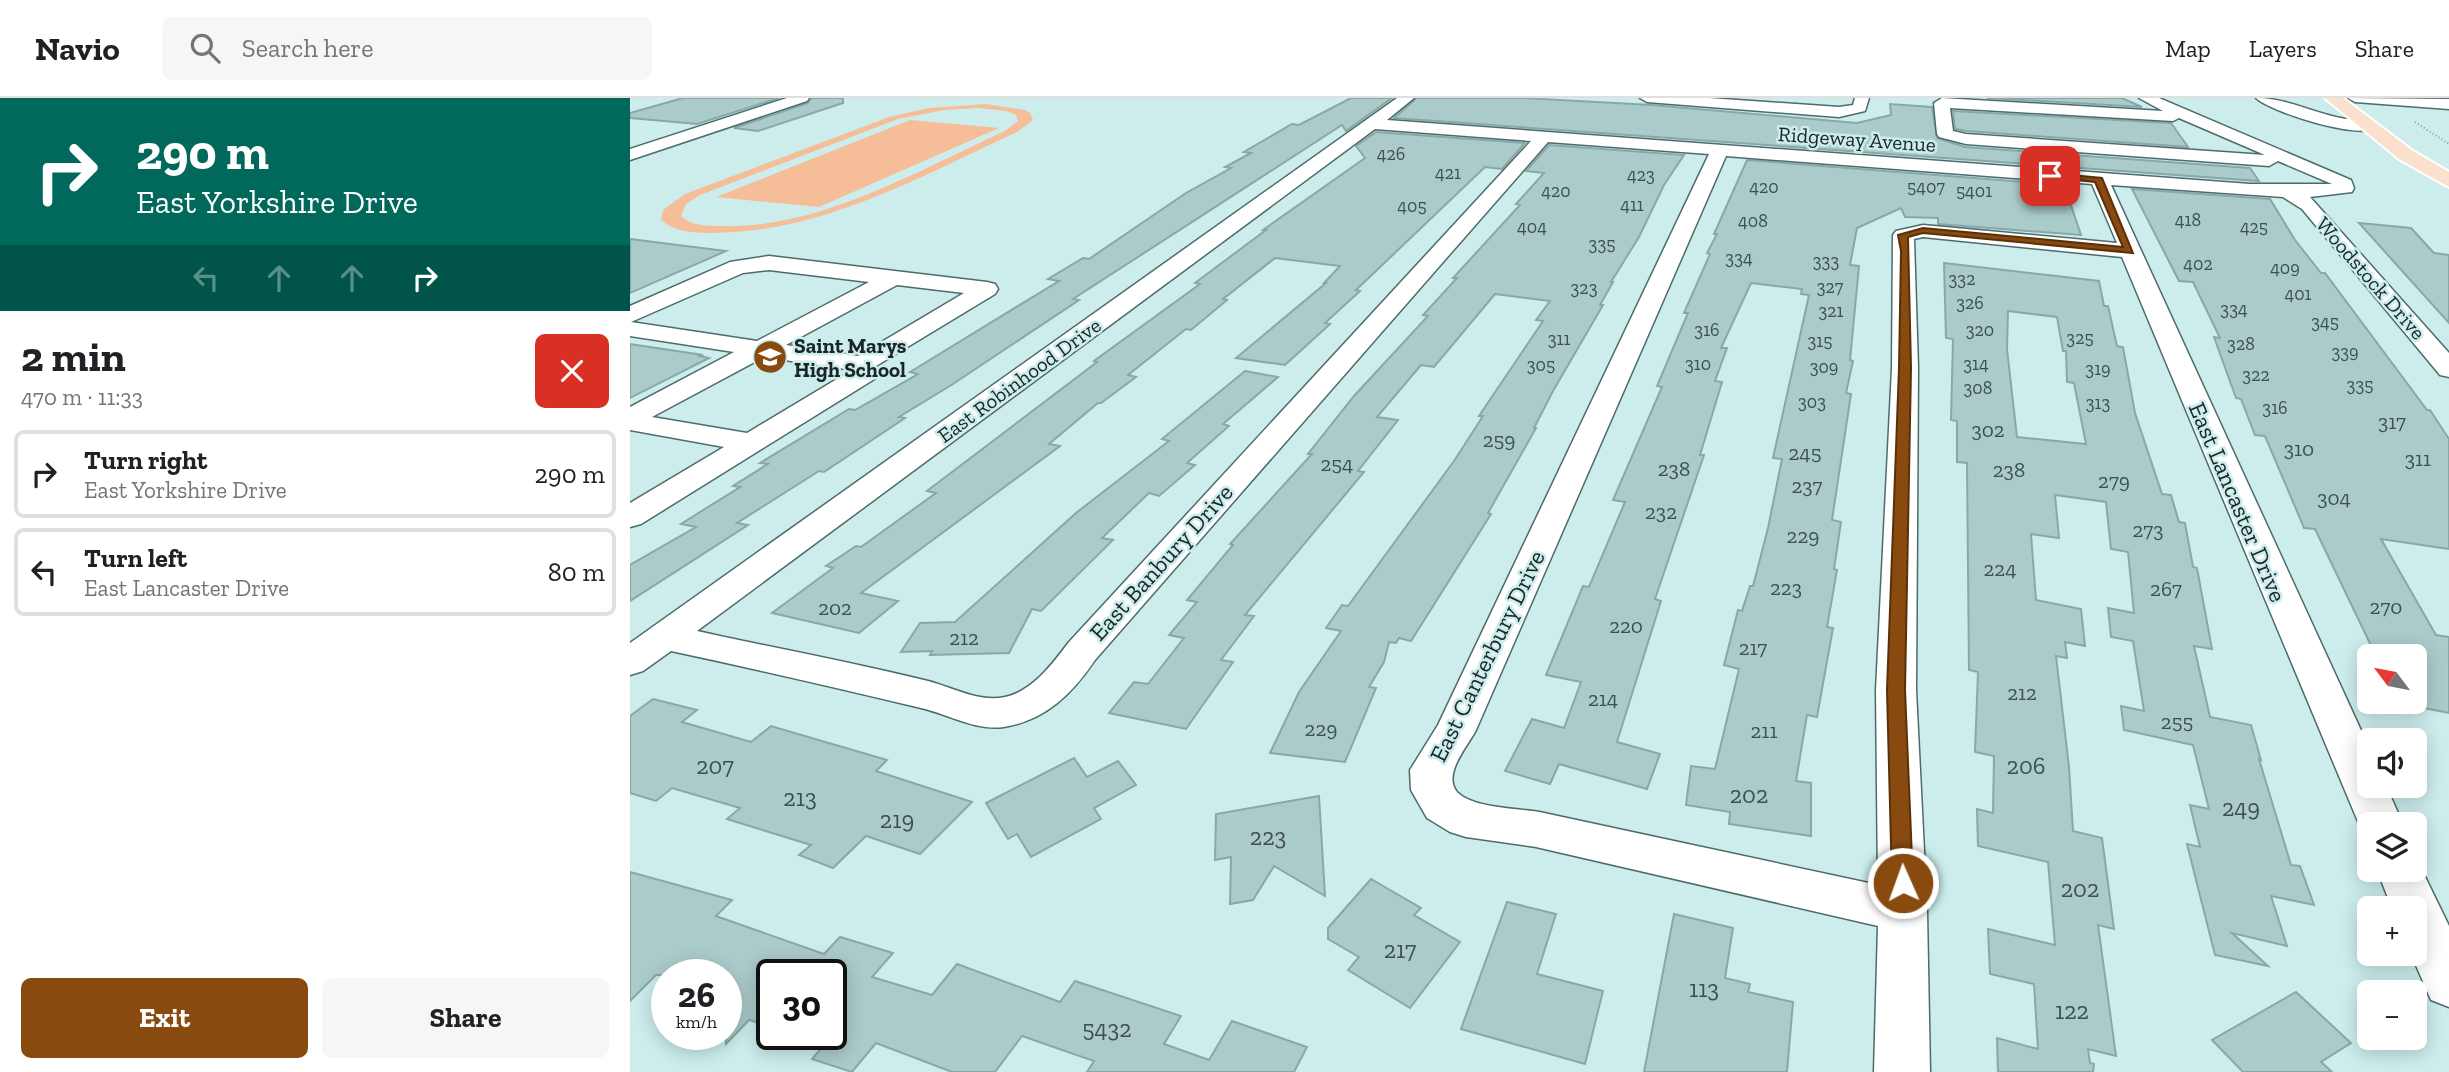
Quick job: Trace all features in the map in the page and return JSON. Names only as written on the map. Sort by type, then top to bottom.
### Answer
[{"type":"main road","points":[[2333,98],[2406,155],[2449,181]]},
{"type":"main road","points":[[2363,98],[2389,116]]},
{"type":"street","points":[[630,155],[802,98]]},
{"type":"street","name":"East Robinhood Drive","points":[[630,662],[1407,98]]},
{"type":"street","points":[[1647,98],[1850,111],[1860,108],[1862,98]]},
{"type":"street","points":[[2146,98],[2297,163]]},
{"type":"street","points":[[2263,98],[2317,119],[2369,127]]},
{"type":"street","points":[[2295,98],[2317,119]]},
{"type":"street","points":[[2363,98],[2449,104]]},
{"type":"street","points":[[2190,117],[1942,103],[1945,134],[1966,139],[2297,163]]},
{"type":"street","name":"Ridgeway Avenue","points":[[1372,124],[1542,139],[2289,192],[2345,188],[2344,184],[2297,163]]},
{"type":"street","points":[[656,130],[695,133]]},
{"type":"street","name":"East Banbury Drive","points":[[665,637],[932,696],[982,713],[1004,712],[1026,706],[1041,698],[1060,683],[1082,651],[1542,139]]},
{"type":"street","name":"East Canterbury Drive","points":[[1719,151],[1456,730],[1431,770],[1433,790],[1443,806],[1466,819],[1536,829],[1903,911]]},
{"type":"street","name":"East Lancaster Drive","points":[[2099,179],[2376,812]]},
{"type":"street","name":"Woodstock Drive","points":[[2289,192],[2309,205],[2449,369]]},
{"type":"street","points":[[1902,1072],[1903,911],[1896,690],[1905,368],[1903,235],[1923,230],[2130,251]]},
{"type":"street","points":[[630,315],[738,267],[769,263],[987,289],[862,364],[630,329]]},
{"type":"street","points":[[630,420],[893,278]]},
{"type":"street","points":[[630,517],[867,372],[862,364]]},
{"type":"street","points":[[630,420],[753,443]]},
{"type":"street","points":[[2405,882],[2449,983]]},
{"type":"shaded area","points":[[986,104],[1025,110],[1033,120],[1017,132],[906,184],[831,213],[792,224],[752,231],[705,233],[677,229],[661,219],[663,210],[685,194],[889,117],[929,108]],"holes":[[[979,108],[1016,115],[1018,121],[1005,131],[870,194],[834,207],[763,224],[708,226],[685,220],[681,216],[686,204],[700,195],[898,119],[944,110]]]},
{"type":"shaded area","points":[[910,120],[999,128],[819,207],[716,197]]},
{"type":"building","points":[[683,98],[779,98],[697,124],[630,118],[630,113]]},
{"type":"building","points":[[812,98],[843,98],[843,103],[758,131],[734,128],[808,103]]},
{"type":"building","points":[[1351,98],[1392,98],[1346,131],[1342,125],[1073,299],[1079,300],[899,417],[905,418],[824,472],[819,471],[737,523],[748,525],[630,601],[630,565],[696,527],[681,524],[740,487],[733,486],[768,464],[760,463],[849,409],[855,410],[918,374],[910,372],[1059,281],[1048,279],[1083,258],[1089,259],[1186,193],[1231,168],[1225,167],[1251,153],[1244,152],[1292,124],[1299,125]]},
{"type":"building","points":[[1417,98],[1522,98],[1652,105],[1857,123],[1891,115],[1890,104],[1932,107],[1937,138],[1965,147],[2250,168],[2259,181],[1394,118]]},
{"type":"building","points":[[1987,98],[2122,98],[2142,107]]},
{"type":"building","points":[[1953,111],[2171,123],[2188,147],[1966,131],[1955,129]]},
{"type":"building","points":[[1376,132],[1525,143],[1502,169],[1485,167],[1356,290],[1360,291],[1325,323],[1330,324],[1285,365],[1236,358],[1326,283],[1340,266],[1275,258],[1223,299],[1227,300],[1191,330],[1186,329],[1128,375],[1136,377],[1098,403],[1049,444],[1060,446],[861,593],[898,601],[859,633],[772,613],[833,568],[826,566],[856,546],[861,547],[936,493],[927,491],[1097,362],[1094,361],[1200,284],[1195,283],[1266,230],[1263,230],[1365,158],[1356,146]]},
{"type":"building","points":[[1549,145],[1684,155],[1664,185],[1639,237],[1611,282],[1600,305],[1603,305],[1553,391],[1536,428],[1488,513],[1491,514],[1411,641],[1399,638],[1396,643],[1389,642],[1384,662],[1369,687],[1376,688],[1345,762],[1270,753],[1299,692],[1341,631],[1326,628],[1342,605],[1348,606],[1454,461],[1483,416],[1479,416],[1543,321],[1536,320],[1550,301],[1495,294],[1434,367],[1421,365],[1377,417],[1398,420],[1358,471],[1364,472],[1245,615],[1254,616],[1221,660],[1233,662],[1186,729],[1109,713],[1134,682],[1148,684],[1184,638],[1169,635],[1197,602],[1187,600],[1233,545],[1230,544],[1312,454],[1308,454],[1354,396],[1428,316],[1423,315],[1520,205],[1516,204],[1544,173],[1526,171]]},
{"type":"building","points":[[1747,160],[2064,185],[2081,235],[1938,224],[1938,218],[1905,217],[1901,208],[1857,228],[1850,265],[1859,266],[1850,360],[1853,361],[1846,393],[1851,394],[1832,520],[1841,522],[1834,569],[1837,570],[1827,627],[1833,628],[1817,717],[1807,715],[1796,781],[1811,783],[1811,836],[1729,824],[1730,812],[1686,805],[1691,766],[1715,769],[1739,669],[1724,665],[1738,610],[1742,611],[1750,586],[1753,586],[1768,528],[1782,459],[1773,458],[1809,295],[1801,294],[1802,289],[1751,283],[1721,348],[1727,348],[1715,381],[1722,382],[1700,455],[1704,455],[1655,599],[1661,601],[1617,742],[1660,754],[1647,789],[1559,764],[1550,784],[1505,771],[1532,719],[1564,728],[1581,682],[1546,675],[1583,586],[1589,587],[1625,502],[1613,500],[1662,387],[1657,386],[1688,313],[1684,313],[1710,254],[1707,253],[1717,234],[1714,234]]},
{"type":"building","points":[[2132,189],[2270,199],[2295,240],[2321,273],[2325,273],[2427,410],[2430,410],[2449,439],[2449,549],[2381,539],[2436,635],[2449,637],[2449,713],[2427,709],[2427,644],[2370,644],[2315,529],[2304,528],[2265,436],[2255,435],[2241,399],[2236,398],[2214,337],[2220,338],[2193,282],[2179,281]]},
{"type":"building","points":[[2359,223],[2411,228],[2434,253],[2449,255],[2449,323]]},
{"type":"building","points":[[630,239],[726,251],[630,293]]},
{"type":"building","points":[[1944,263],[2099,281],[2117,346],[2123,347],[2135,413],[2162,494],[2171,495],[2179,522],[2185,523],[2193,567],[2197,568],[2212,649],[2194,646],[2210,717],[2251,725],[2291,865],[2300,866],[2314,905],[2271,896],[2287,946],[2232,933],[2268,966],[2215,955],[2187,844],[2200,847],[2190,805],[2209,809],[2193,745],[2124,730],[2121,706],[2144,711],[2133,641],[2111,637],[2108,608],[2134,613],[2128,552],[2111,549],[2106,502],[2055,495],[2059,538],[2031,534],[2036,600],[2081,609],[2085,646],[2065,642],[2067,658],[2056,656],[2069,767],[2073,831],[2102,838],[2114,929],[2098,925],[2116,1056],[2088,1049],[2090,1063],[2094,1064],[2093,1072],[1998,1072],[1997,1038],[2038,1049],[2034,984],[1990,974],[1988,929],[2055,945],[2048,862],[1978,846],[1977,809],[1993,813],[1994,756],[1975,752],[1978,672],[1969,670],[1967,463],[1957,462],[1957,421],[1951,420],[1953,339],[1946,338]],"holes":[[[2008,311],[2057,317],[2063,351],[2066,351],[2067,382],[2074,383],[2086,444],[2017,437],[2007,349]]]},
{"type":"building","points":[[630,344],[703,355],[700,356],[709,358],[630,398]]},
{"type":"building","points":[[1245,371],[1278,377],[1223,424],[1229,426],[1187,463],[1195,465],[1159,496],[1149,493],[1102,538],[1113,540],[1041,611],[1032,609],[1009,653],[930,655],[932,651],[901,652],[920,623],[955,622],[1076,513],[1169,441],[1162,439]]},
{"type":"building","points":[[653,699],[697,710],[682,722],[751,742],[771,726],[887,760],[876,771],[972,802],[920,854],[866,836],[833,868],[799,855],[811,845],[727,819],[740,808],[672,788],[656,801],[630,793],[630,716]]},
{"type":"building","points":[[1074,758],[1087,777],[1118,761],[1136,785],[1094,808],[1101,819],[1031,857],[1017,834],[1008,839],[986,803]]},
{"type":"building","points":[[1319,796],[1325,896],[1274,866],[1253,900],[1230,904],[1231,857],[1215,860],[1216,814]]},
{"type":"building","points":[[630,872],[732,900],[716,916],[824,954],[840,937],[893,953],[872,977],[932,995],[957,964],[1060,1002],[1075,981],[1181,1016],[1164,1044],[1209,1060],[1232,1021],[1307,1047],[1294,1072],[1087,1072],[1094,1061],[1022,1036],[995,1072],[952,1072],[876,1043],[852,1072],[812,1059],[820,1050],[847,1050],[847,959],[756,959],[756,1022],[749,1020],[742,1027],[742,959],[651,959],[651,980],[630,1001]]},
{"type":"building","points":[[1371,879],[1421,908],[1414,915],[1460,942],[1410,1008],[1348,970],[1359,957],[1328,939],[1328,928]]},
{"type":"building","points":[[1507,902],[1556,914],[1537,974],[1603,991],[1585,1064],[1461,1029]]},
{"type":"building","points":[[1674,914],[1733,928],[1725,978],[1750,984],[1748,992],[1793,1002],[1787,1072],[1644,1072]]},
{"type":"building","points":[[2296,992],[2351,1043],[2321,1062],[2332,1072],[2243,1072],[2212,1040]]},
{"type":"place","name":"Saint Marys High School","points":[[770,357]]},
{"type":"route","points":[[1903,883],[1896,690],[1905,368],[1903,235],[1923,230],[2130,251],[2099,179],[2050,176]]}]
